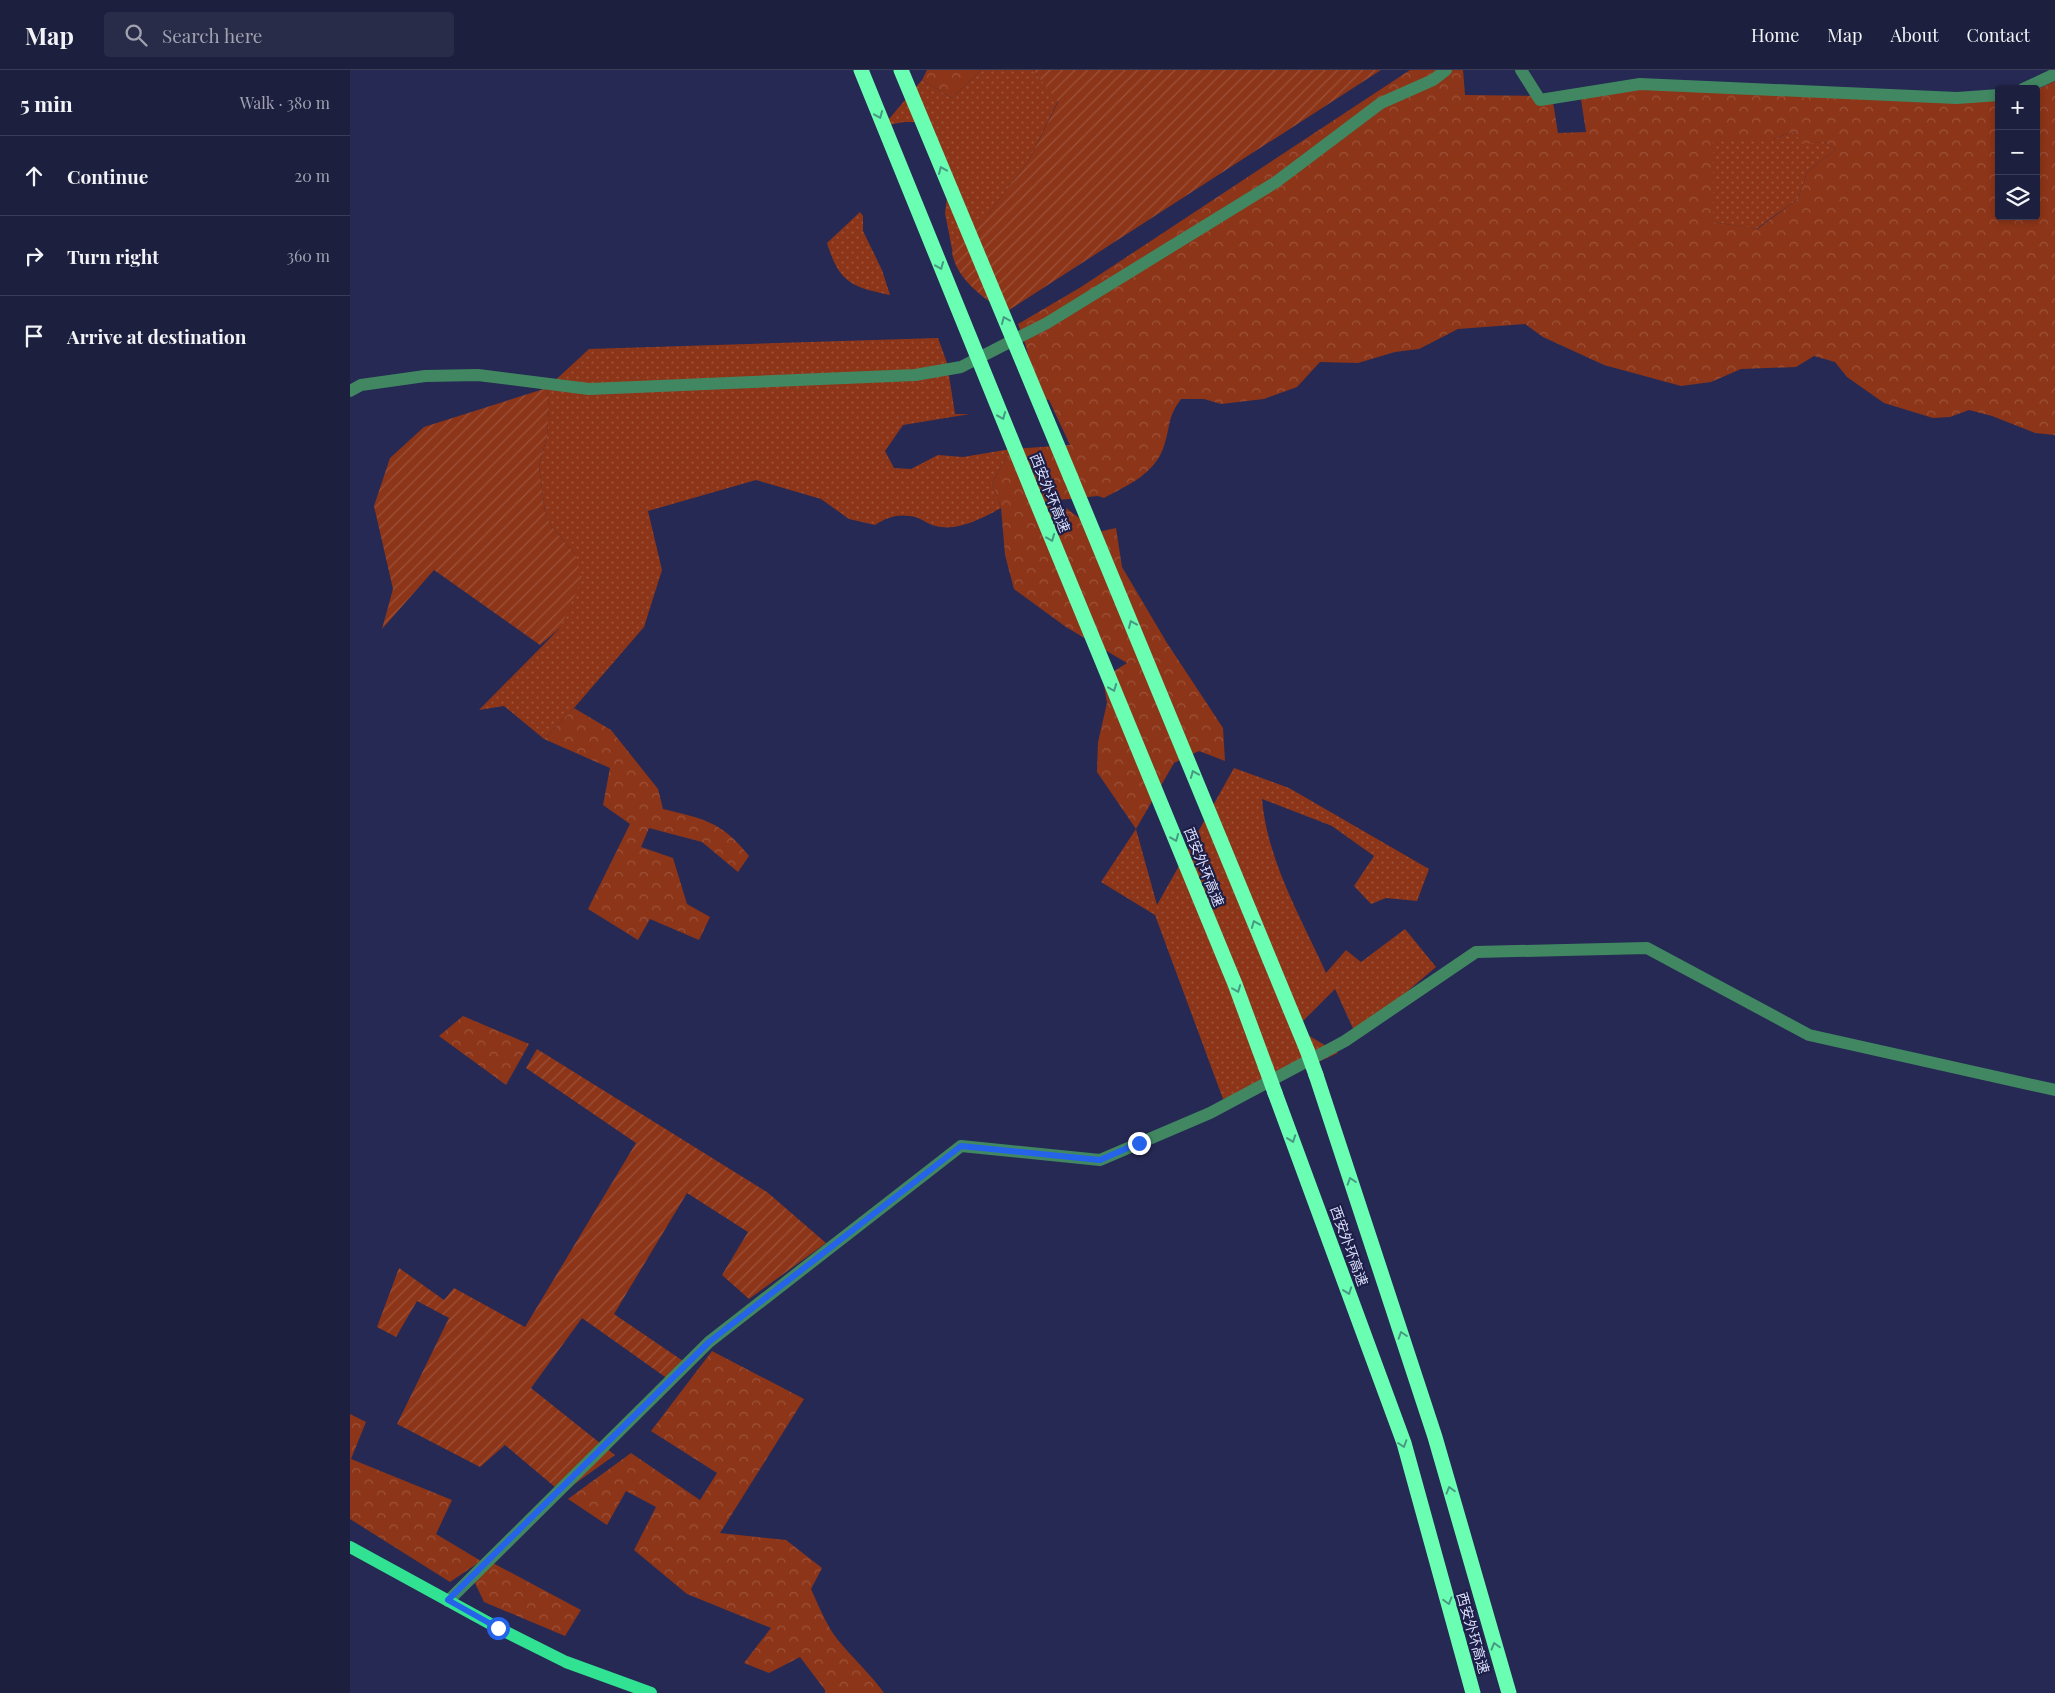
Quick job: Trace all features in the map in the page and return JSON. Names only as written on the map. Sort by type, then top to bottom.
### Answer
[{"type":"highway","name":"西安外环高速","points":[[861,70],[1235,984],[1404,1443],[1474,1693]]},
{"type":"highway","name":"西安外环高速","points":[[900,70],[1307,1050],[1435,1437],[1508,1693]]},
{"type":"main road","points":[[350,1547],[566,1662],[651,1693]]},
{"type":"street","points":[[350,391],[361,385],[425,376],[478,374],[589,389],[915,375],[961,368],[1047,323],[1276,182],[1381,103],[1433,80],[1446,70]]},
{"type":"street","points":[[1521,70],[1540,100],[1640,84],[1957,98],[1995,95]]},
{"type":"street","points":[[2031,85],[2055,74]]},
{"type":"street","points":[[448,1600],[709,1342],[961,1146],[1100,1160],[1210,1113],[1345,1041],[1476,952],[1647,948],[1809,1034],[2055,1090]]},
{"type":"green space","points":[[927,70],[981,70],[952,98],[922,80]]},
{"type":"green space","points":[[981,70],[1033,70],[1058,101],[1029,160],[990,212],[953,254],[945,213],[950,174],[929,122],[904,122],[883,126],[922,80],[952,98]]},
{"type":"green space","points":[[1033,70],[1381,70],[1006,312],[972,287],[959,271],[952,252],[990,212],[1029,160],[1058,102]]},
{"type":"green space","points":[[1410,70],[1463,70],[1465,95],[1552,96],[1558,133],[1586,132],[1580,93],[1607,89],[1995,95],[1995,220],[2040,220],[2040,88],[2055,81],[2055,435],[2035,433],[1992,416],[1969,410],[1950,417],[1933,418],[1884,403],[1847,377],[1835,362],[1814,356],[1796,367],[1741,369],[1711,382],[1681,386],[1604,365],[1543,337],[1525,324],[1458,329],[1419,349],[1395,352],[1358,363],[1320,362],[1297,387],[1264,399],[1221,404],[1204,399],[1181,399],[1171,417],[1160,456],[1140,478],[1104,498],[1098,496],[1029,503],[1066,508],[1098,532],[1116,528],[1122,567],[1167,643],[1223,728],[1225,761],[1199,751],[1174,763],[1136,829],[1097,772],[1098,742],[1107,703],[1103,678],[1127,663],[1066,627],[1014,589],[1005,555],[1001,508],[992,483],[1011,449],[1070,445],[1049,400],[1033,396],[1029,360],[1018,324],[1081,287]],"holes":[[[1794,132],[1803,144],[1824,142],[1836,149],[1807,172],[1798,199],[1757,229],[1713,222],[1713,139],[1773,139]]]},
{"type":"green space","points":[[1794,132],[1803,143],[1824,142],[1836,149],[1807,172],[1798,199],[1756,229],[1713,222],[1713,139],[1773,139]]},
{"type":"green space","points":[[860,212],[863,216],[863,231],[882,270],[890,295],[865,289],[848,281],[836,266],[827,243]]},
{"type":"green space","points":[[938,338],[947,363],[955,414],[970,414],[903,425],[885,451],[894,468],[911,469],[938,455],[963,457],[1011,449],[992,483],[1001,508],[961,526],[944,527],[933,525],[918,518],[906,516],[885,519],[875,525],[849,519],[821,499],[756,480],[648,511],[662,570],[644,627],[574,708],[544,739],[504,706],[479,710],[560,628],[575,554],[552,527],[545,512],[539,466],[547,436],[549,407],[547,388],[589,349]]},
{"type":"green space","points":[[547,388],[549,407],[547,436],[539,466],[545,512],[552,527],[575,554],[582,579],[560,628],[540,645],[434,570],[382,629],[393,589],[374,506],[390,458],[424,427]]},
{"type":"green space","points":[[574,708],[611,730],[658,789],[663,809],[711,823],[730,835],[749,856],[738,872],[702,842],[649,828],[641,847],[673,858],[687,904],[710,917],[699,940],[650,919],[638,940],[588,909],[630,824],[603,805],[610,768],[544,739]]},
{"type":"green space","points":[[1234,768],[1289,788],[1429,869],[1417,901],[1386,898],[1371,904],[1354,886],[1374,856],[1332,826],[1262,799],[1265,822],[1286,888],[1326,973],[1346,950],[1361,962],[1405,929],[1436,967],[1356,1035],[1335,989],[1296,1028],[1338,1053],[1259,1089],[1223,1099],[1155,915],[1101,882],[1136,829],[1157,905]]},
{"type":"green space","points":[[463,1016],[529,1044],[506,1085],[439,1036]]},
{"type":"green space","points":[[537,1049],[767,1192],[826,1243],[749,1299],[722,1275],[748,1232],[687,1193],[614,1314],[689,1365],[675,1384],[582,1318],[531,1388],[615,1455],[562,1493],[505,1445],[480,1467],[397,1424],[449,1318],[417,1301],[396,1337],[377,1327],[399,1268],[444,1300],[454,1288],[525,1327],[636,1143],[526,1068]]},
{"type":"green space","points":[[712,1351],[804,1399],[720,1533],[786,1540],[822,1568],[811,1589],[825,1619],[838,1640],[884,1693],[825,1693],[825,1690],[800,1657],[769,1673],[744,1663],[771,1628],[687,1594],[634,1550],[656,1507],[626,1491],[607,1525],[568,1499],[631,1453],[700,1500],[717,1473],[651,1431]]},
{"type":"green space","points":[[350,1414],[366,1422],[351,1459],[452,1500],[436,1534],[481,1561],[450,1582],[350,1519]]},
{"type":"green space","points":[[491,1562],[581,1610],[565,1636],[484,1602],[474,1581]]},
{"type":"route","points":[[498,1628],[448,1600],[709,1342],[961,1146],[1100,1160],[1139,1143]]}]
